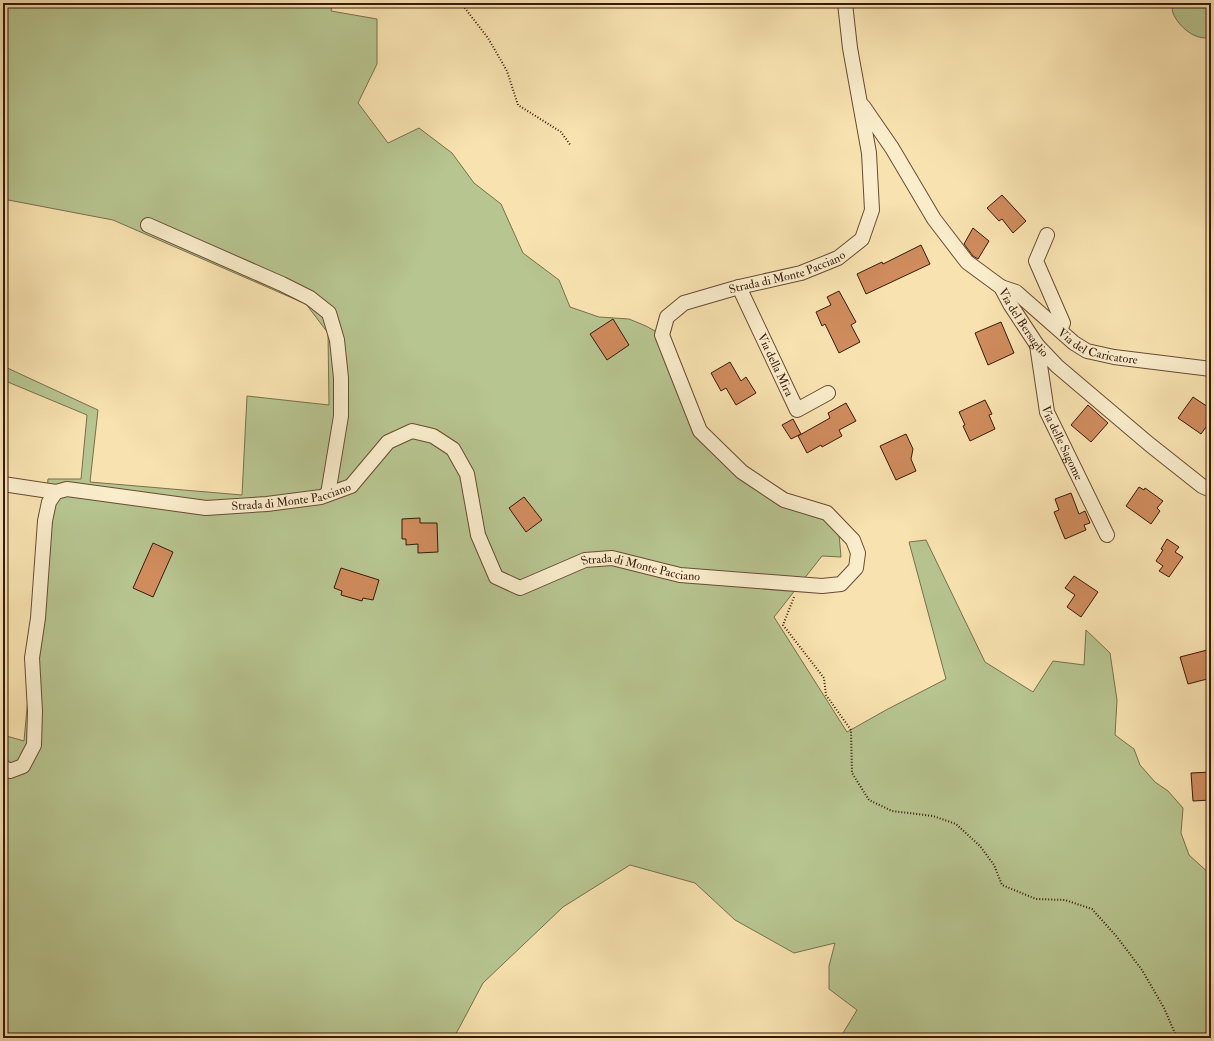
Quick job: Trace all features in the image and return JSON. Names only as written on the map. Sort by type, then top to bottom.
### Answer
[{"type":"street","name":"Strada di Monte Pacciano","points":[[3,484],[56,492],[67,489],[206,508],[268,504],[321,497],[351,486],[388,442],[412,431],[433,436],[453,449],[467,474],[478,535],[496,577],[520,588],[585,560],[612,558],[680,575],[822,586],[841,584],[856,568],[858,553],[853,540],[827,513],[784,500],[742,472],[700,432],[662,336],[667,316],[684,303],[739,287],[801,273],[838,258],[862,239],[872,210],[869,153],[850,48],[845,3]]},
{"type":"street","name":"Via del Bersaglio","points":[[860,102],[892,148],[934,219],[967,262],[1001,287],[1010,304],[1037,345],[1057,366],[1143,439],[1202,486],[1211,490]]},
{"type":"street","points":[[148,225],[282,284],[310,298],[329,313],[337,340],[341,378],[341,416],[328,494]]},
{"type":"street","points":[[1047,235],[1036,261],[1063,323],[1060,330]]},
{"type":"street","name":"Via della Mira","points":[[739,287],[797,410],[828,393]]},
{"type":"street","name":"Via del Caricatore","points":[[1001,287],[1016,292],[1074,343],[1087,350],[1114,356],[1211,369]]},
{"type":"street","name":"Via delle Sagome","points":[[1037,345],[1047,412],[1107,535]]},
{"type":"street","points":[[3,767],[10,771],[23,766],[34,745],[35,711],[32,658],[38,618],[45,520],[49,502],[56,492]]},
{"type":"path","points":[[461,3],[488,38],[507,71],[518,105],[561,132],[571,146]]},
{"type":"path","points":[[799,584],[783,625],[824,678],[826,695],[851,730],[852,773],[869,800],[892,811],[933,816],[956,824],[980,846],[994,865],[1002,885],[1036,899],[1065,900],[1092,909],[1117,937],[1142,970],[1164,1008],[1177,1038]]},
{"type":"green space","points":[[3,3],[333,3],[331,11],[377,19],[377,64],[358,103],[388,143],[419,128],[452,153],[474,183],[501,204],[523,253],[559,280],[570,307],[599,317],[629,319],[662,335],[700,431],[742,472],[827,513],[839,534],[841,557],[822,556],[774,617],[847,732],[946,679],[909,542],[926,540],[985,662],[1033,692],[1053,661],[1084,665],[1086,630],[1110,653],[1117,700],[1115,735],[1134,749],[1140,765],[1155,782],[1168,791],[1183,808],[1181,833],[1189,855],[1211,875],[1211,1038],[840,1038],[857,1010],[829,989],[829,966],[835,943],[794,953],[735,920],[695,883],[630,865],[563,907],[483,983],[453,1038],[3,1038],[3,735],[24,741],[48,479],[81,479],[87,415],[3,380],[3,366],[98,410],[90,482],[242,495],[247,396],[329,405],[328,333],[306,304],[113,220],[3,199]]},
{"type":"green space","points":[[1173,3],[1211,3],[1211,37],[1199,37],[1183,28],[1173,13]]},
{"type":"building","points":[[1002,195],[1026,221],[1013,233],[1002,219],[999,221],[987,208]]},
{"type":"building","points":[[973,228],[989,241],[978,259],[973,256],[964,244]]},
{"type":"building","points":[[921,245],[930,264],[866,294],[857,274],[882,262],[883,264]]},
{"type":"building","points":[[839,291],[856,322],[851,325],[860,342],[839,353],[825,324],[822,326],[816,312],[831,305],[827,297]]},
{"type":"building","points":[[613,319],[629,345],[607,360],[590,334]]},
{"type":"building","points":[[1001,322],[1014,353],[988,365],[975,333]]},
{"type":"building","points":[[730,362],[741,381],[746,377],[756,393],[736,405],[726,388],[721,391],[711,373]]},
{"type":"building","points":[[1193,397],[1211,409],[1211,420],[1201,434],[1178,418]]},
{"type":"building","points":[[985,400],[992,414],[989,415],[995,429],[970,441],[963,426],[965,425],[959,412]]},
{"type":"building","points":[[846,403],[856,421],[839,430],[842,436],[807,453],[798,436],[830,418],[828,413]]},
{"type":"building","points":[[1088,405],[1108,423],[1091,442],[1071,425]]},
{"type":"building","points":[[793,419],[801,434],[791,439],[782,425]]},
{"type":"building","points":[[906,434],[913,449],[911,459],[916,471],[896,480],[880,446]]},
{"type":"building","points":[[1139,487],[1144,490],[1145,488],[1163,501],[1157,508],[1160,511],[1151,524],[1126,506]]},
{"type":"building","points":[[1071,493],[1079,514],[1085,511],[1090,523],[1084,525],[1086,530],[1065,539],[1054,512],[1059,510],[1055,499]]},
{"type":"building","points":[[524,497],[542,520],[526,532],[509,508]]},
{"type":"building","points":[[420,518],[420,523],[437,523],[438,552],[418,553],[418,544],[406,545],[406,539],[402,539],[402,519]]},
{"type":"building","points":[[1167,539],[1179,547],[1175,552],[1183,557],[1169,577],[1159,571],[1163,566],[1156,561],[1163,550],[1161,549]]},
{"type":"building","points":[[153,543],[173,552],[153,597],[133,588]]},
{"type":"building","points":[[341,568],[379,580],[373,600],[363,598],[362,601],[341,595],[342,591],[334,588]]},
{"type":"building","points":[[1074,576],[1098,592],[1081,617],[1067,607],[1075,595],[1065,588]]},
{"type":"building","points":[[1211,649],[1211,668],[1208,668],[1211,678],[1188,684],[1180,657]]},
{"type":"building","points":[[1211,772],[1211,800],[1193,801],[1191,773]]}]
